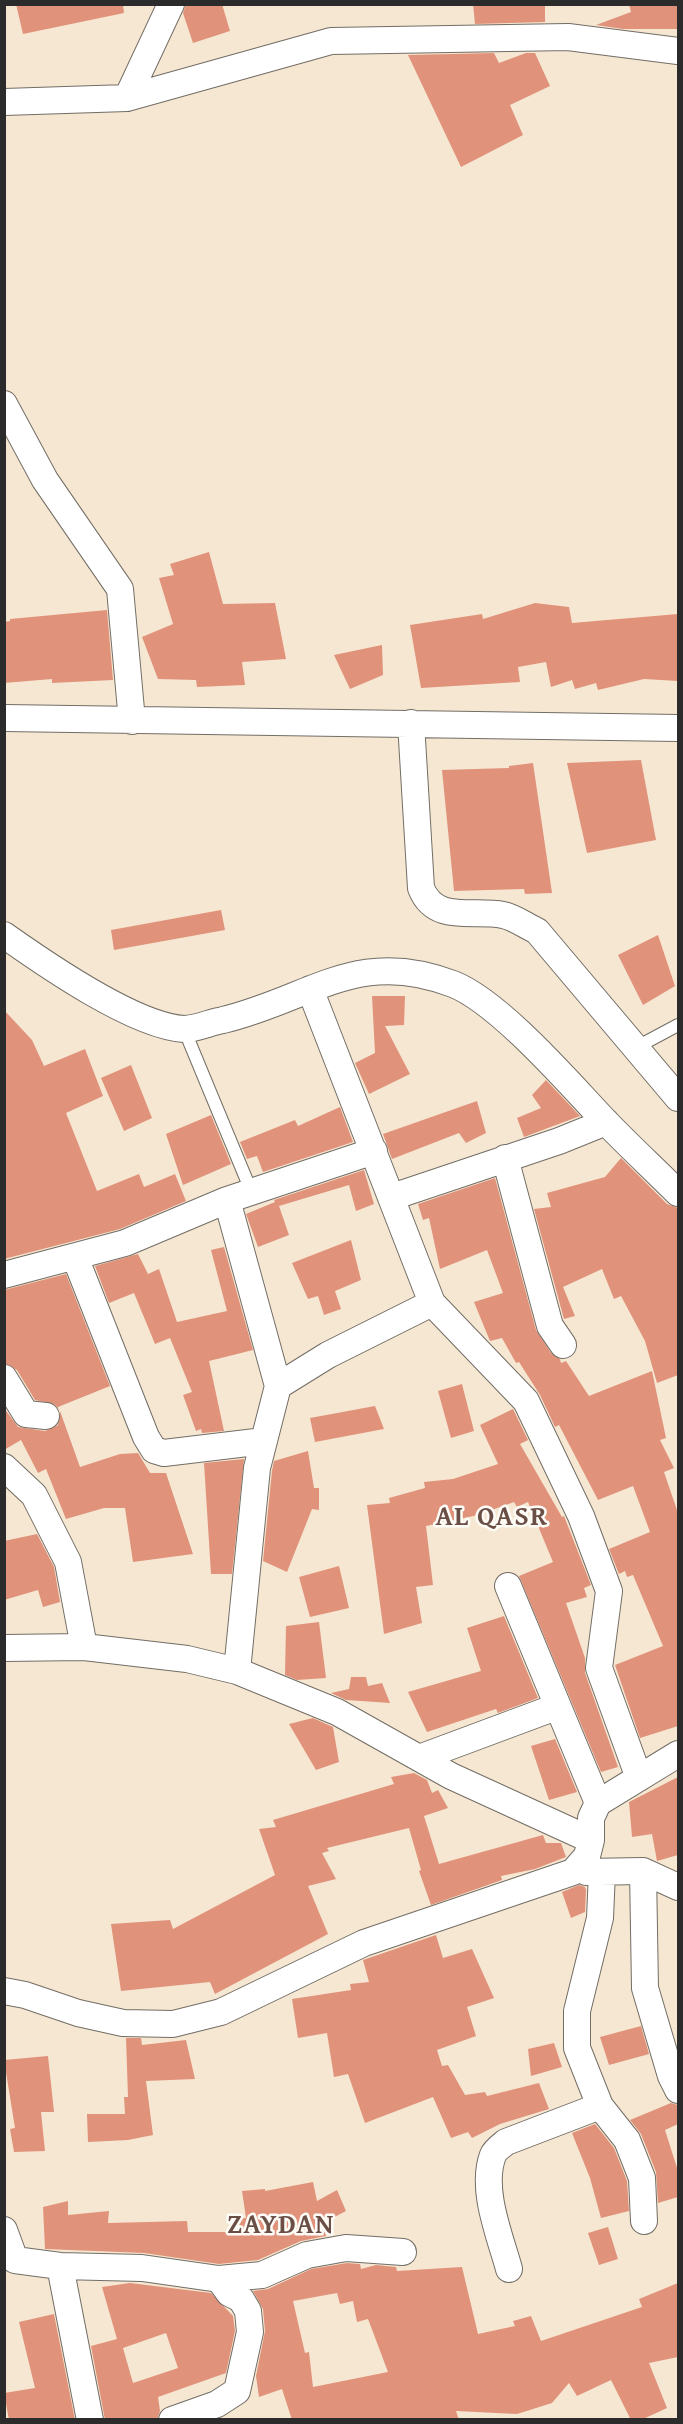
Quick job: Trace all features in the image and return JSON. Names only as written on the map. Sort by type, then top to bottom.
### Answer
[{"type":"street","points":[[127,98],[171,4]]},
{"type":"street","points":[[4,102],[127,98],[331,41],[568,37],[678,51]]},
{"type":"street","points":[[4,404],[45,480],[120,589],[132,721]]},
{"type":"street","points":[[4,718],[678,728]]},
{"type":"street","points":[[411,723],[421,888],[426,901],[441,910],[505,915],[537,932],[678,1098]]},
{"type":"street","points":[[4,935],[83,988],[150,1020],[184,1029],[238,1016],[347,976],[383,970],[420,974],[456,985],[486,1005],[523,1037],[678,1193]]},
{"type":"street","points":[[310,989],[375,1151],[432,1303],[526,1401],[581,1516],[609,1592],[599,1668],[639,1778]]},
{"type":"street","points":[[392,1197],[559,1141],[606,1122]]},
{"type":"street","points":[[4,1275],[125,1243],[227,1200],[375,1151]]},
{"type":"street","points":[[505,1158],[550,1326],[563,1345]]},
{"type":"street","points":[[227,1200],[278,1386],[257,1468],[251,1555],[237,1671]]},
{"type":"street","points":[[75,1257],[146,1437],[154,1450],[164,1453],[264,1441]]},
{"type":"street","points":[[278,1386],[328,1355],[432,1303]]},
{"type":"street","points":[[4,1378],[26,1414],[46,1416]]},
{"type":"street","points":[[4,1467],[34,1495],[68,1562],[84,1647]]},
{"type":"street","points":[[508,1586],[556,1707],[598,1803]]},
{"type":"street","points":[[4,1648],[84,1647],[187,1659],[237,1671],[338,1712],[451,1776],[591,1840]]},
{"type":"street","points":[[419,1758],[556,1707]]},
{"type":"street","points":[[573,1872],[587,1856],[591,1840],[591,1818],[598,1803],[678,1754]]},
{"type":"street","points":[[4,1991],[26,1995],[78,2013],[123,2023],[173,2024],[221,2013],[363,1943],[573,1872],[643,1871],[678,1887]]},
{"type":"street","points":[[643,1871],[645,1988],[671,2076],[678,2090]]},
{"type":"street","points":[[602,1872],[600,1918],[577,2011],[577,2048],[600,2106],[627,2140],[642,2178],[644,2221]]},
{"type":"street","points":[[510,2269],[491,2201],[489,2174],[493,2152],[506,2142],[600,2106]]},
{"type":"street","points":[[4,2230],[15,2260],[60,2266],[142,2268],[219,2280],[262,2275],[307,2255],[346,2248],[403,2252]]},
{"type":"street","points":[[60,2266],[90,2420]]},
{"type":"street","points":[[172,2420],[217,2404],[237,2391],[250,2332],[248,2311],[241,2299],[229,2293],[219,2280]]},
{"type":"lane","points":[[635,1048],[678,1025]]},
{"type":"lane","points":[[184,1029],[252,1193]]},
{"type":"building","points":[[16,4],[123,4],[124,13],[23,34]]},
{"type":"building","points":[[186,4],[222,4],[230,31],[193,43],[183,13]]},
{"type":"building","points":[[473,4],[545,4],[545,22],[475,24]]},
{"type":"building","points":[[629,4],[678,4],[678,29],[623,29],[596,25],[631,12]]},
{"type":"building","points":[[494,53],[499,63],[526,53],[535,53],[550,86],[510,105],[523,135],[461,167],[408,55]]},
{"type":"building","points":[[209,552],[223,604],[275,603],[286,659],[242,662],[245,685],[197,687],[196,680],[158,679],[142,637],[173,624],[159,578],[174,575],[170,564]]},
{"type":"building","points":[[535,603],[569,607],[572,623],[678,614],[678,681],[644,679],[598,690],[596,683],[575,689],[572,680],[551,687],[546,662],[518,667],[520,682],[421,688],[410,625],[482,614],[483,619]]},
{"type":"building","points":[[107,610],[113,680],[52,683],[52,679],[4,683],[4,622],[10,619]]},
{"type":"building","points":[[382,645],[383,675],[350,689],[334,655]]},
{"type":"building","points":[[641,760],[656,840],[587,853],[567,763]]},
{"type":"building","points":[[533,763],[552,893],[525,894],[524,889],[454,891],[442,770],[509,768],[509,766]]},
{"type":"building","points":[[221,910],[225,930],[114,950],[111,930]]},
{"type":"building","points":[[658,935],[675,986],[643,1005],[618,955]]},
{"type":"building","points":[[372,996],[405,996],[404,1025],[385,1026],[410,1074],[369,1094],[355,1063],[375,1053]]},
{"type":"building","points":[[4,1010],[32,1040],[44,1066],[85,1049],[103,1096],[66,1113],[97,1191],[139,1174],[144,1187],[175,1174],[186,1201],[120,1229],[4,1259]]},
{"type":"building","points":[[131,1065],[152,1118],[124,1131],[101,1078]]},
{"type":"building","points":[[546,1080],[580,1116],[524,1137],[517,1118],[541,1108],[532,1095]]},
{"type":"building","points":[[477,1101],[486,1133],[466,1143],[459,1133],[392,1159],[383,1134]]},
{"type":"building","points":[[340,1107],[353,1142],[263,1172],[257,1156],[247,1159],[240,1142],[295,1120],[298,1126]]},
{"type":"building","points":[[211,1115],[231,1164],[183,1185],[166,1134]]},
{"type":"building","points":[[621,1158],[667,1204],[678,1208],[678,1375],[657,1383],[645,1341],[621,1296],[614,1299],[602,1269],[563,1287],[575,1316],[564,1319],[534,1209],[551,1207],[547,1193],[605,1177]]},
{"type":"building","points":[[364,1170],[374,1204],[356,1211],[349,1185],[279,1206],[289,1235],[258,1247],[246,1214],[275,1202],[274,1200]]},
{"type":"building","points":[[495,1178],[536,1330],[551,1353],[560,1359],[561,1363],[566,1361],[589,1396],[652,1371],[666,1438],[660,1440],[674,1468],[664,1472],[678,1513],[678,1726],[640,1738],[615,1665],[663,1646],[633,1575],[627,1577],[625,1571],[619,1574],[609,1549],[650,1532],[633,1486],[598,1500],[559,1425],[555,1427],[540,1395],[519,1362],[516,1363],[502,1338],[490,1341],[474,1302],[503,1293],[487,1250],[440,1269],[429,1218],[423,1220],[418,1204]]},
{"type":"building","points":[[351,1240],[361,1280],[335,1291],[341,1309],[324,1315],[318,1296],[308,1299],[292,1263]]},
{"type":"building","points":[[224,1247],[253,1350],[209,1361],[224,1431],[202,1433],[201,1429],[196,1431],[183,1395],[192,1392],[170,1338],[155,1344],[134,1293],[109,1303],[95,1266],[138,1254],[148,1274],[159,1269],[177,1322],[227,1311],[211,1250]]},
{"type":"building","points":[[66,1274],[110,1386],[58,1407],[59,1409],[54,1404],[35,1400],[17,1370],[4,1363],[4,1290]]},
{"type":"building","points":[[462,1384],[474,1431],[451,1438],[438,1391]]},
{"type":"building","points":[[375,1406],[384,1429],[315,1442],[310,1418]]},
{"type":"building","points":[[4,1408],[18,1427],[45,1431],[58,1425],[60,1411],[80,1467],[120,1454],[138,1453],[150,1473],[166,1473],[193,1554],[133,1562],[125,1508],[104,1508],[66,1519],[46,1469],[38,1473],[21,1440],[4,1450]]},
{"type":"building","points":[[513,1409],[528,1440],[520,1444],[562,1517],[564,1516],[591,1585],[584,1588],[587,1597],[566,1603],[585,1658],[585,1673],[618,1767],[601,1772],[519,1576],[553,1562],[528,1502],[517,1507],[514,1502],[478,1515],[426,1526],[433,1585],[416,1587],[422,1623],[384,1634],[367,1505],[390,1503],[389,1498],[425,1488],[424,1482],[453,1479],[498,1464],[480,1425]]},
{"type":"building","points":[[308,1451],[314,1488],[319,1488],[319,1510],[312,1509],[287,1572],[263,1561],[272,1471],[274,1461]]},
{"type":"building","points":[[244,1459],[232,1574],[211,1574],[204,1463]]},
{"type":"building","points":[[37,1534],[54,1567],[60,1602],[43,1607],[38,1590],[4,1600],[4,1541]]},
{"type":"building","points":[[339,1566],[349,1608],[310,1617],[299,1577]]},
{"type":"building","points":[[504,1616],[538,1698],[498,1713],[496,1709],[427,1732],[408,1692],[481,1671],[467,1628]]},
{"type":"building","points":[[319,1622],[326,1678],[297,1680],[285,1675],[286,1626]]},
{"type":"building","points":[[351,1677],[366,1677],[368,1686],[382,1683],[390,1703],[346,1700],[331,1693],[349,1689]]},
{"type":"building","points":[[313,1718],[333,1727],[339,1762],[316,1770],[289,1724]]},
{"type":"building","points":[[555,1739],[577,1792],[549,1800],[531,1746]]},
{"type":"building","points":[[414,1773],[427,1780],[432,1793],[438,1790],[448,1808],[424,1816],[439,1864],[543,1835],[546,1843],[561,1843],[566,1857],[535,1869],[501,1876],[502,1880],[431,1905],[419,1871],[421,1870],[409,1828],[327,1848],[329,1851],[322,1853],[336,1879],[308,1886],[328,1934],[215,1994],[210,1982],[121,1991],[111,1924],[170,1920],[173,1929],[275,1875],[259,1829],[276,1827],[273,1820],[394,1784],[391,1777]]},
{"type":"building","points":[[678,1777],[678,1855],[657,1861],[652,1834],[632,1837],[629,1802]]},
{"type":"building","points":[[579,1885],[585,1887],[586,1890],[585,1912],[571,1918],[562,1892]]},
{"type":"building","points":[[436,1935],[443,1958],[472,1949],[494,1998],[467,2007],[476,2036],[437,2050],[442,2066],[448,2065],[465,2095],[485,2092],[487,2096],[539,2083],[549,2109],[500,2124],[472,2138],[468,2132],[451,2138],[433,2097],[365,2123],[348,2074],[334,2077],[327,2033],[298,2038],[292,1999],[351,1990],[350,1984],[369,1982],[363,1960]]},
{"type":"building","points":[[641,2026],[649,2054],[609,2065],[600,2037]]},
{"type":"building","points":[[126,2038],[141,2038],[142,2045],[186,2040],[195,2079],[146,2081],[153,2135],[128,2140],[88,2142],[87,2114],[125,2114],[124,2097],[128,2097]]},
{"type":"building","points":[[554,2043],[562,2067],[531,2076],[528,2049]]},
{"type":"building","points":[[48,2056],[54,2112],[41,2112],[45,2151],[14,2152],[10,2129],[15,2128],[4,2060]]},
{"type":"building","points":[[671,2103],[678,2105],[678,2124],[665,2130],[678,2171],[678,2197],[658,2203],[656,2172],[641,2134],[630,2120]]},
{"type":"building","points":[[595,2124],[614,2148],[627,2181],[629,2211],[601,2218],[590,2178],[572,2133]]},
{"type":"building","points":[[313,2182],[317,2201],[337,2190],[346,2211],[323,2223],[326,2236],[301,2241],[258,2260],[219,2264],[144,2253],[45,2249],[43,2207],[68,2201],[68,2215],[109,2211],[108,2223],[187,2221],[188,2232],[233,2232],[229,2219],[246,2218],[242,2191],[265,2189],[265,2191]]},
{"type":"building","points":[[608,2227],[618,2259],[599,2265],[588,2233]]},
{"type":"building","points":[[347,2263],[360,2264],[361,2269],[376,2265],[396,2267],[397,2271],[462,2267],[478,2334],[515,2326],[513,2321],[531,2316],[541,2341],[642,2307],[639,2299],[678,2283],[678,2357],[649,2363],[667,2408],[641,2420],[631,2420],[611,2380],[577,2396],[569,2383],[552,2403],[517,2414],[456,2411],[459,2420],[292,2420],[282,2389],[259,2397],[256,2376],[265,2331],[263,2309],[253,2291],[268,2289],[311,2269]],"holes":[[[337,2293],[340,2304],[353,2301],[357,2322],[368,2319],[388,2372],[313,2387],[309,2352],[305,2353],[293,2301]]]},
{"type":"building","points":[[130,2283],[211,2293],[233,2316],[235,2331],[226,2373],[158,2397],[160,2411],[157,2420],[105,2420],[91,2346],[117,2339],[102,2287]],"holes":[[[166,2333],[178,2368],[133,2383],[123,2348]]]},
{"type":"building","points":[[54,2314],[75,2420],[9,2420],[4,2393],[35,2388],[19,2322]]},
{"type":"district","name":"AL QASR","points":[[492,1518]]},
{"type":"district","name":"ZAYDAN","points":[[281,2226]]}]
